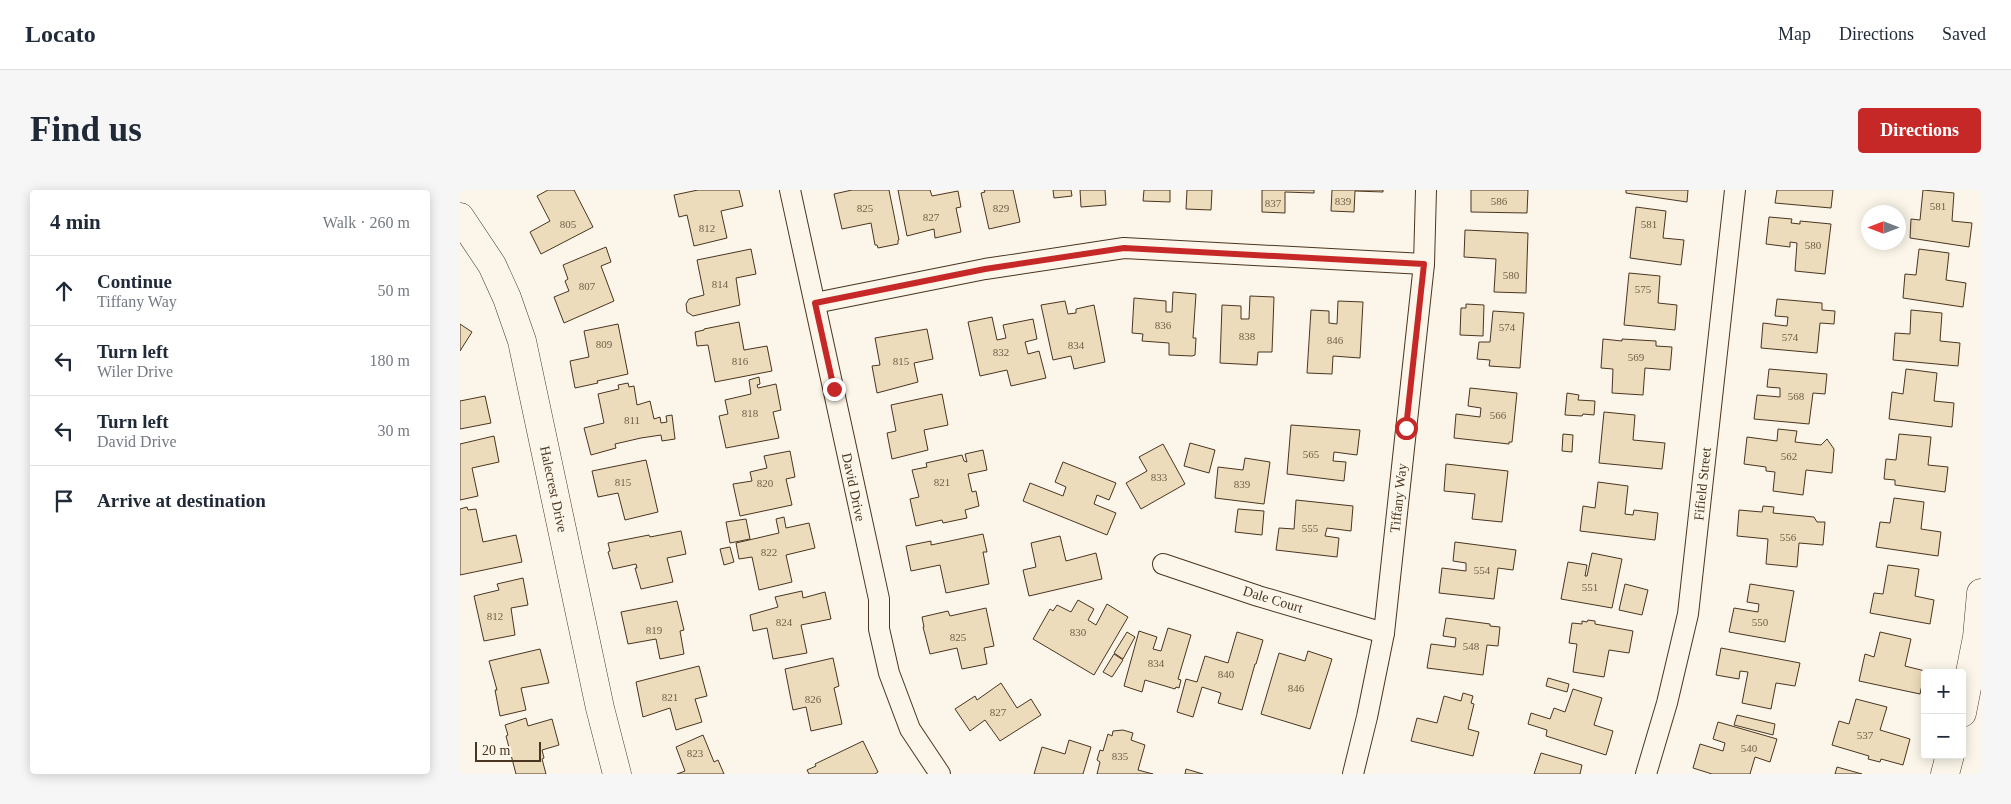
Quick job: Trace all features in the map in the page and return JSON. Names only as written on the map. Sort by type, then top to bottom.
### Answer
[{"type":"street","name":"David Drive","points":[[790,190],[879,599],[879,629],[889,673],[910,729],[940,774]]},
{"type":"street","name":"Tiffany Way","points":[[1353,774],[1367,718],[1384,633],[1424,264],[1426,190]]},
{"type":"street","name":"Fifield Street","points":[[1646,774],[1667,703],[1688,614],[1735,190]]},
{"type":"street","name":"Halecrest Drive","points":[[460,217],[492,266],[507,298],[522,341],[600,708],[617,774]]},
{"type":"street","points":[[815,303],[985,269],[1124,248],[1424,264]]},
{"type":"street","name":"Dale Court","points":[[1163,564],[1258,596],[1384,633]]},
{"type":"street","points":[[1966,693],[1977,638],[1981,593]]},
{"type":"street","points":[[1945,774],[1949,759]]},
{"type":"building","points":[[548,190],[574,190],[593,227],[541,254],[530,232],[550,221],[537,196]]},
{"type":"building","points":[[698,190],[739,190],[743,206],[721,211],[727,238],[694,246],[687,215],[679,217],[674,195]]},
{"type":"building","points":[[852,190],[889,190],[899,240],[898,244],[878,248],[875,245],[871,223],[842,229],[834,194]]},
{"type":"building","points":[[898,190],[930,190],[932,196],[958,191],[961,207],[956,208],[961,232],[935,238],[934,229],[907,236]]},
{"type":"building","points":[[984,190],[1013,190],[1020,222],[989,229],[981,193],[985,192]]},
{"type":"building","points":[[1053,190],[1071,190],[1072,196],[1054,198]]},
{"type":"building","points":[[1080,190],[1105,190],[1106,205],[1081,207]]},
{"type":"building","points":[[1144,190],[1170,190],[1170,202],[1143,201]]},
{"type":"building","points":[[1187,190],[1212,190],[1211,210],[1186,209]]},
{"type":"building","points":[[1262,190],[1314,190],[1314,193],[1285,192],[1285,213],[1262,212]]},
{"type":"building","points":[[1332,190],[1383,190],[1383,192],[1355,191],[1354,212],[1331,211]]},
{"type":"building","points":[[1471,190],[1528,190],[1527,213],[1471,212]]},
{"type":"building","points":[[1626,190],[1688,190],[1687,202],[1626,193]]},
{"type":"building","points":[[1777,190],[1833,190],[1831,208],[1775,203]]},
{"type":"building","points":[[1923,190],[1954,193],[1952,221],[1972,223],[1969,247],[1910,238],[1911,219],[1920,220]]},
{"type":"building","points":[[1636,207],[1666,211],[1663,238],[1684,240],[1681,265],[1630,258]]},
{"type":"building","points":[[1769,217],[1792,219],[1791,223],[1800,224],[1800,221],[1831,224],[1825,274],[1795,271],[1797,243],[1790,242],[1790,247],[1766,244]]},
{"type":"building","points":[[1465,230],[1528,233],[1526,293],[1494,292],[1496,259],[1464,257]]},
{"type":"building","points":[[606,247],[611,262],[601,266],[614,301],[564,323],[554,297],[569,291],[565,281],[568,279],[563,265]]},
{"type":"building","points":[[751,249],[756,274],[736,278],[740,305],[693,316],[687,312],[686,304],[689,299],[704,295],[697,260]]},
{"type":"building","points":[[1919,249],[1949,253],[1946,280],[1966,283],[1963,307],[1903,298],[1905,274],[1916,275]]},
{"type":"building","points":[[1629,273],[1660,276],[1658,303],[1677,305],[1675,330],[1624,325]]},
{"type":"building","points":[[1173,292],[1196,294],[1193,338],[1196,338],[1195,355],[1192,356],[1169,355],[1169,343],[1142,341],[1143,334],[1132,333],[1134,298],[1166,301],[1166,312],[1172,312]]},
{"type":"building","points":[[1250,296],[1274,297],[1272,352],[1258,352],[1257,365],[1220,363],[1222,305],[1241,306],[1241,319],[1249,319]]},
{"type":"building","points":[[1777,299],[1822,303],[1822,310],[1835,311],[1834,324],[1820,323],[1817,353],[1761,348],[1763,323],[1787,326],[1788,317],[1775,316]]},
{"type":"building","points":[[1065,301],[1068,314],[1076,313],[1076,309],[1094,305],[1105,362],[1074,369],[1071,356],[1053,360],[1041,305]]},
{"type":"building","points":[[1338,301],[1363,302],[1360,358],[1333,356],[1332,374],[1307,373],[1311,310],[1329,311],[1329,323],[1337,324]]},
{"type":"building","points":[[1466,304],[1484,305],[1483,336],[1460,335],[1461,308],[1466,308]]},
{"type":"building","points":[[1911,310],[1942,313],[1940,341],[1960,343],[1958,366],[1893,360],[1895,333],[1910,334]]},
{"type":"building","points":[[1493,311],[1524,313],[1520,368],[1489,366],[1490,360],[1477,359],[1479,342],[1490,342]]},
{"type":"building","points":[[992,317],[997,340],[1006,338],[1003,325],[1033,319],[1037,339],[1025,342],[1028,354],[1039,351],[1046,378],[1011,386],[1007,370],[980,376],[968,322]]},
{"type":"building","points":[[739,322],[744,350],[767,346],[772,371],[715,382],[708,345],[697,346],[695,332]]},
{"type":"building","points":[[460,324],[472,332],[460,351]]},
{"type":"building","points":[[618,324],[628,374],[575,388],[570,361],[589,357],[584,331]]},
{"type":"building","points":[[927,329],[933,359],[914,363],[918,382],[877,393],[872,366],[880,365],[875,338]]},
{"type":"building","points":[[1603,339],[1656,341],[1656,346],[1672,347],[1670,370],[1645,368],[1643,395],[1612,393],[1613,369],[1601,368]]},
{"type":"building","points":[[1769,369],[1827,374],[1825,394],[1813,393],[1809,424],[1754,419],[1757,395],[1780,397],[1780,388],[1767,387]]},
{"type":"building","points":[[1906,369],[1937,373],[1934,401],[1954,403],[1952,427],[1889,419],[1892,392],[1903,394]]},
{"type":"building","points":[[759,377],[760,384],[757,385],[758,388],[776,384],[781,410],[773,412],[779,438],[726,448],[719,416],[728,414],[725,400],[751,394],[749,380]]},
{"type":"building","points":[[628,383],[629,387],[634,386],[637,405],[650,401],[654,419],[660,417],[661,423],[667,422],[666,416],[672,415],[675,439],[662,441],[661,435],[641,438],[615,444],[616,448],[591,455],[584,428],[604,423],[598,394],[619,389],[618,385]]},
{"type":"building","points":[[1470,388],[1517,393],[1512,442],[1509,442],[1509,444],[1454,438],[1456,414],[1480,417],[1481,408],[1468,406]]},
{"type":"building","points":[[1567,393],[1579,395],[1578,400],[1595,401],[1594,415],[1565,415]]},
{"type":"building","points":[[942,394],[948,425],[924,430],[928,450],[892,459],[887,433],[896,431],[891,405]]},
{"type":"building","points":[[485,396],[491,423],[460,429],[460,401]]},
{"type":"building","points":[[1604,412],[1635,415],[1633,440],[1665,443],[1662,469],[1599,463]]},
{"type":"building","points":[[1291,425],[1360,430],[1357,455],[1334,452],[1333,461],[1346,462],[1344,481],[1287,474]]},
{"type":"building","points":[[1778,429],[1797,431],[1795,442],[1821,445],[1827,439],[1834,449],[1832,473],[1806,470],[1803,495],[1773,491],[1775,472],[1766,471],[1766,467],[1744,464],[1747,437],[1777,441]]},
{"type":"building","points":[[1563,434],[1573,435],[1572,452],[1562,451]]},
{"type":"building","points":[[1899,434],[1931,437],[1928,465],[1948,467],[1945,492],[1895,485],[1895,480],[1884,479],[1886,459],[1896,460]]},
{"type":"building","points":[[494,436],[499,462],[472,468],[478,496],[460,500],[460,444]]},
{"type":"building","points":[[1190,443],[1215,450],[1209,473],[1184,466]]},
{"type":"building","points":[[1163,444],[1185,484],[1141,509],[1126,483],[1147,471],[1139,457]]},
{"type":"building","points":[[983,450],[987,470],[968,474],[972,492],[976,491],[979,506],[965,510],[967,518],[943,523],[942,520],[916,526],[910,499],[919,497],[912,470],[927,467],[926,463],[962,455],[964,461],[967,462],[965,454]]},
{"type":"building","points":[[790,451],[795,477],[786,479],[792,505],[740,516],[733,484],[752,481],[750,472],[767,468],[764,456]]},
{"type":"building","points":[[1245,458],[1270,462],[1264,504],[1215,498],[1218,467],[1243,470]]},
{"type":"building","points":[[646,460],[658,512],[625,520],[618,493],[598,497],[592,471]]},
{"type":"building","points":[[1063,462],[1116,483],[1109,500],[1097,495],[1094,504],[1116,513],[1107,535],[1023,501],[1030,483],[1063,496],[1066,487],[1055,482]]},
{"type":"building","points":[[1446,464],[1508,471],[1502,522],[1472,519],[1475,494],[1444,491]]},
{"type":"building","points":[[1598,482],[1628,486],[1625,514],[1633,515],[1634,510],[1658,513],[1655,540],[1580,531],[1583,506],[1595,508]]},
{"type":"building","points":[[1894,498],[1924,502],[1921,529],[1941,532],[1938,556],[1876,547],[1880,522],[1890,523]]},
{"type":"building","points":[[1296,500],[1353,506],[1351,531],[1327,528],[1325,536],[1339,538],[1337,557],[1276,550],[1279,528],[1294,529]]},
{"type":"building","points":[[1763,506],[1774,507],[1773,513],[1814,517],[1817,522],[1825,522],[1823,545],[1799,543],[1797,567],[1766,564],[1768,539],[1737,536],[1739,510],[1762,512]]},
{"type":"building","points":[[467,507],[468,510],[476,509],[483,542],[516,535],[522,562],[460,575],[460,509]]},
{"type":"building","points":[[1238,509],[1264,511],[1262,535],[1235,532]]},
{"type":"building","points":[[784,517],[786,528],[809,523],[815,548],[786,555],[792,582],[759,590],[752,557],[739,559],[736,543],[779,533],[776,519]]},
{"type":"building","points":[[746,519],[750,539],[730,543],[726,522]]},
{"type":"building","points":[[681,531],[686,554],[667,558],[673,582],[641,589],[635,568],[637,568],[636,564],[613,569],[608,552],[610,551],[608,543]]},
{"type":"building","points":[[983,534],[987,552],[983,552],[989,584],[946,593],[940,565],[911,571],[906,546],[931,541],[931,545]]},
{"type":"building","points":[[1060,536],[1066,561],[1096,553],[1102,579],[1029,596],[1023,570],[1036,567],[1031,543]]},
{"type":"building","points":[[1455,542],[1516,550],[1513,570],[1498,568],[1494,599],[1439,593],[1442,568],[1466,571],[1466,563],[1453,561]]},
{"type":"building","points":[[730,547],[734,562],[724,565],[720,549]]},
{"type":"building","points":[[1592,553],[1622,559],[1612,608],[1561,599],[1568,562],[1587,565],[1585,576],[1587,576]]},
{"type":"building","points":[[1888,565],[1919,569],[1915,596],[1934,600],[1930,624],[1870,613],[1874,593],[1883,594]]},
{"type":"building","points":[[523,578],[528,605],[511,608],[515,635],[484,641],[474,596],[499,590],[497,584]]},
{"type":"building","points":[[1625,584],[1648,590],[1642,615],[1619,610]]},
{"type":"building","points":[[1750,584],[1794,591],[1785,642],[1729,632],[1734,608],[1758,612],[1759,604],[1747,602]]},
{"type":"building","points":[[802,591],[803,598],[825,592],[831,619],[801,625],[807,653],[773,659],[767,628],[753,631],[750,615],[778,607],[775,597]]},
{"type":"building","points":[[1078,600],[1094,609],[1088,620],[1096,625],[1107,604],[1128,617],[1094,675],[1033,639],[1050,609],[1053,611],[1057,605],[1071,612]]},
{"type":"building","points":[[677,601],[684,630],[680,631],[684,654],[660,659],[656,639],[628,644],[621,612]]},
{"type":"building","points":[[986,608],[994,646],[984,648],[987,664],[962,669],[957,648],[930,654],[922,617],[948,611],[950,616]]},
{"type":"building","points":[[1446,618],[1500,627],[1498,646],[1487,645],[1483,675],[1427,668],[1431,644],[1455,647],[1456,638],[1443,636]]},
{"type":"building","points":[[1588,620],[1595,621],[1595,624],[1633,631],[1629,653],[1609,650],[1604,677],[1573,672],[1577,644],[1569,643],[1572,623],[1582,624],[1582,621],[1587,622]]},
{"type":"building","points":[[1168,628],[1191,635],[1178,679],[1181,680],[1179,688],[1176,687],[1175,689],[1145,680],[1142,692],[1124,686],[1139,631],[1157,637],[1153,649],[1161,651]]},
{"type":"building","points":[[1127,632],[1135,637],[1123,659],[1114,653]]},
{"type":"building","points":[[1237,632],[1263,640],[1242,710],[1218,703],[1221,693],[1202,687],[1193,717],[1177,712],[1186,679],[1197,682],[1205,656],[1228,663]]},
{"type":"building","points":[[1880,632],[1911,639],[1905,666],[1921,670],[1920,694],[1859,681],[1865,654],[1874,657]]},
{"type":"building","points":[[1721,648],[1800,663],[1795,686],[1776,683],[1771,709],[1742,703],[1748,672],[1740,671],[1739,679],[1716,675]]},
{"type":"building","points":[[540,649],[549,683],[521,688],[526,710],[500,716],[495,690],[497,690],[489,661]]},
{"type":"building","points":[[1308,651],[1332,659],[1310,729],[1261,714],[1279,653],[1305,661]]},
{"type":"building","points":[[1114,654],[1123,660],[1112,677],[1103,672]]},
{"type":"building","points":[[833,658],[839,686],[834,688],[842,724],[811,731],[806,707],[793,710],[785,669]]},
{"type":"building","points":[[699,666],[707,696],[695,699],[702,722],[676,730],[670,708],[643,717],[636,682]]},
{"type":"building","points":[[1548,678],[1569,684],[1567,692],[1546,686]]},
{"type":"building","points":[[1001,683],[1017,708],[1031,699],[1041,715],[1000,741],[985,720],[970,731],[955,709],[975,696],[977,700]]},
{"type":"building","points":[[1573,689],[1602,698],[1594,725],[1613,731],[1606,755],[1546,736],[1547,730],[1528,724],[1531,713],[1550,719],[1554,708],[1565,712]]},
{"type":"building","points":[[1463,693],[1473,696],[1471,703],[1474,704],[1468,729],[1479,732],[1473,756],[1411,741],[1417,718],[1437,723],[1444,696],[1461,701]]},
{"type":"building","points":[[1856,699],[1887,707],[1880,730],[1910,739],[1903,765],[1881,759],[1880,762],[1868,759],[1869,756],[1832,745],[1839,721],[1849,724]]},
{"type":"building","points":[[1737,715],[1775,724],[1773,735],[1734,725]]},
{"type":"building","points":[[526,718],[528,726],[552,719],[559,745],[542,750],[546,774],[516,774],[505,725]]},
{"type":"building","points":[[1718,722],[1777,739],[1770,762],[1755,757],[1750,774],[1712,774],[1693,768],[1700,744],[1723,751],[1725,743],[1713,739]]},
{"type":"building","points":[[1123,730],[1133,733],[1131,740],[1145,745],[1138,770],[1153,774],[1097,774],[1100,762],[1097,760],[1100,750],[1103,751],[1108,734],[1112,736],[1113,731]]},
{"type":"building","points":[[703,735],[714,762],[718,760],[724,774],[677,774],[685,771],[676,747]]},
{"type":"building","points":[[1069,740],[1091,747],[1083,774],[1034,774],[1042,747],[1065,754]]},
{"type":"building","points":[[863,741],[878,772],[875,774],[809,774],[807,770],[816,766],[815,764]]},
{"type":"building","points":[[1541,753],[1582,765],[1580,774],[1534,774]]},
{"type":"building","points":[[1837,767],[1862,774],[1835,774]]},
{"type":"building","points":[[1186,769],[1203,774],[1185,774]]},
{"type":"route","points":[[834,389],[815,303],[985,269],[1124,248],[1424,264],[1406,428]]}]
